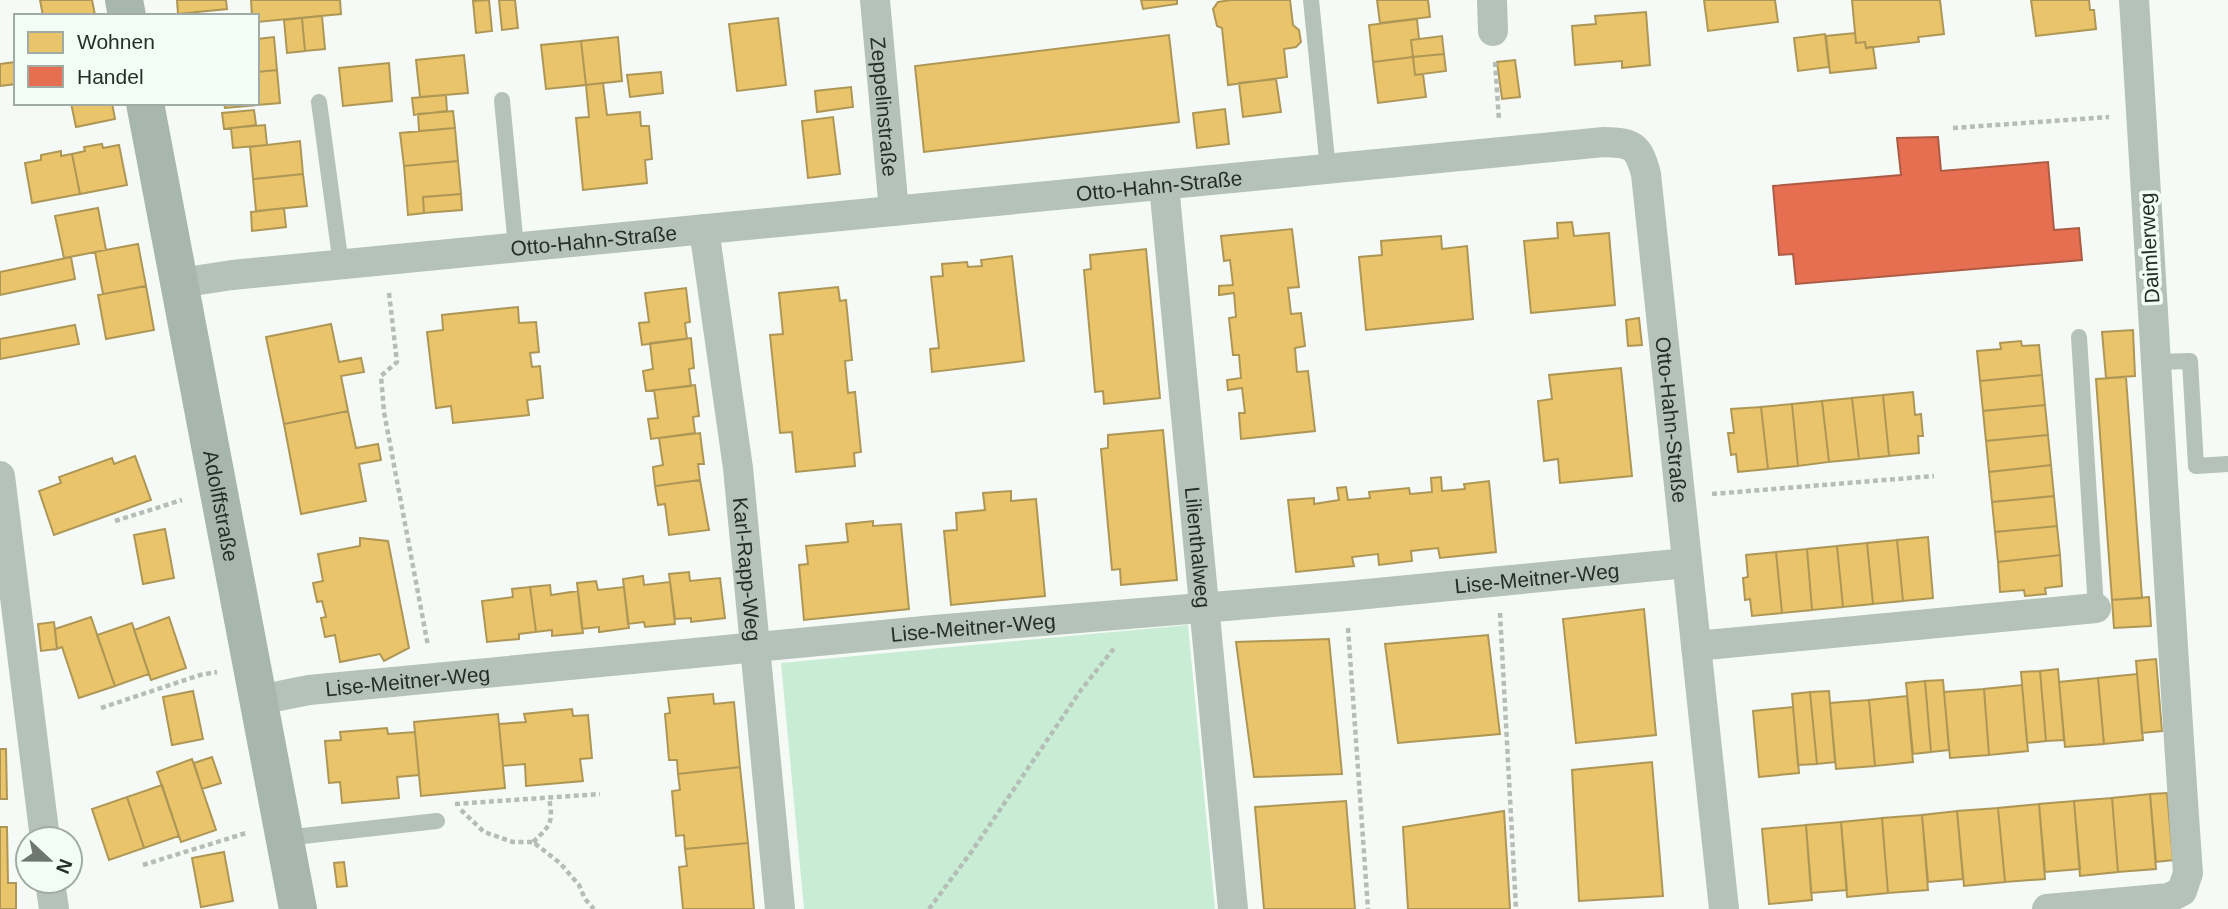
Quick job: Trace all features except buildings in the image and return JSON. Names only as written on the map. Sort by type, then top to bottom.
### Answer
[{"type":"street","name":"Zeppelinstraße","points":[[875,0],[894,211]]},
{"type":"street","points":[[1492,0],[1493,31]]},
{"type":"street","name":"Daimlerweg","points":[[2047,909],[2169,898],[2182,891],[2188,873],[2168,602],[2134,0]]},
{"type":"street","name":"Adolffstraße","points":[[145,105],[298,909]]},
{"type":"street","name":"Otto-Hahn-Straße","points":[[180,284],[232,275],[516,247],[1604,142],[1627,143],[1640,154],[1646,174],[1724,909]]},
{"type":"street","name":"Lilienthalweg","points":[[1164,185],[1233,909]]},
{"type":"street","name":"Karl-Rapp-Weg","points":[[704,229],[738,468],[780,909]]},
{"type":"street","points":[[0,476],[43,825]]},
{"type":"street","name":"Lise-Meitner-Weg","points":[[256,683],[309,690],[934,630],[1346,596],[1687,563]]},
{"type":"street","points":[[1696,646],[2096,608]]},
{"type":"lane","points":[[1311,0],[1328,169]]},
{"type":"lane","points":[[502,100],[516,247]]},
{"type":"lane","points":[[319,102],[341,265]]},
{"type":"lane","points":[[2079,337],[2096,608]]},
{"type":"lane","points":[[2156,362],[2190,361],[2196,466],[2228,464]]},
{"type":"lane","points":[[284,830],[437,821]]},
{"type":"path","points":[[1493,31],[1502,152]]},
{"type":"path","points":[[1954,128],[2141,114]]},
{"type":"path","points":[[385,260],[397,362],[381,376],[384,412],[433,678]]},
{"type":"path","points":[[1680,497],[1934,477]]},
{"type":"path","points":[[116,521],[219,488]]},
{"type":"path","points":[[1498,580],[1516,909]]},
{"type":"path","points":[[1346,596],[1368,909]]},
{"type":"path","points":[[929,909],[972,851],[1081,690],[1123,637],[1128,614]]},
{"type":"path","points":[[101,708],[200,675],[256,683]]},
{"type":"path","points":[[533,842],[546,830],[552,819],[549,797]]},
{"type":"path","points":[[456,804],[484,832],[513,842],[533,842],[560,863],[579,885],[585,899],[594,909]]},
{"type":"path","points":[[143,865],[284,830]]},
{"type":"green space","points":[[1188,625],[1215,909],[804,909],[781,663]]}]
